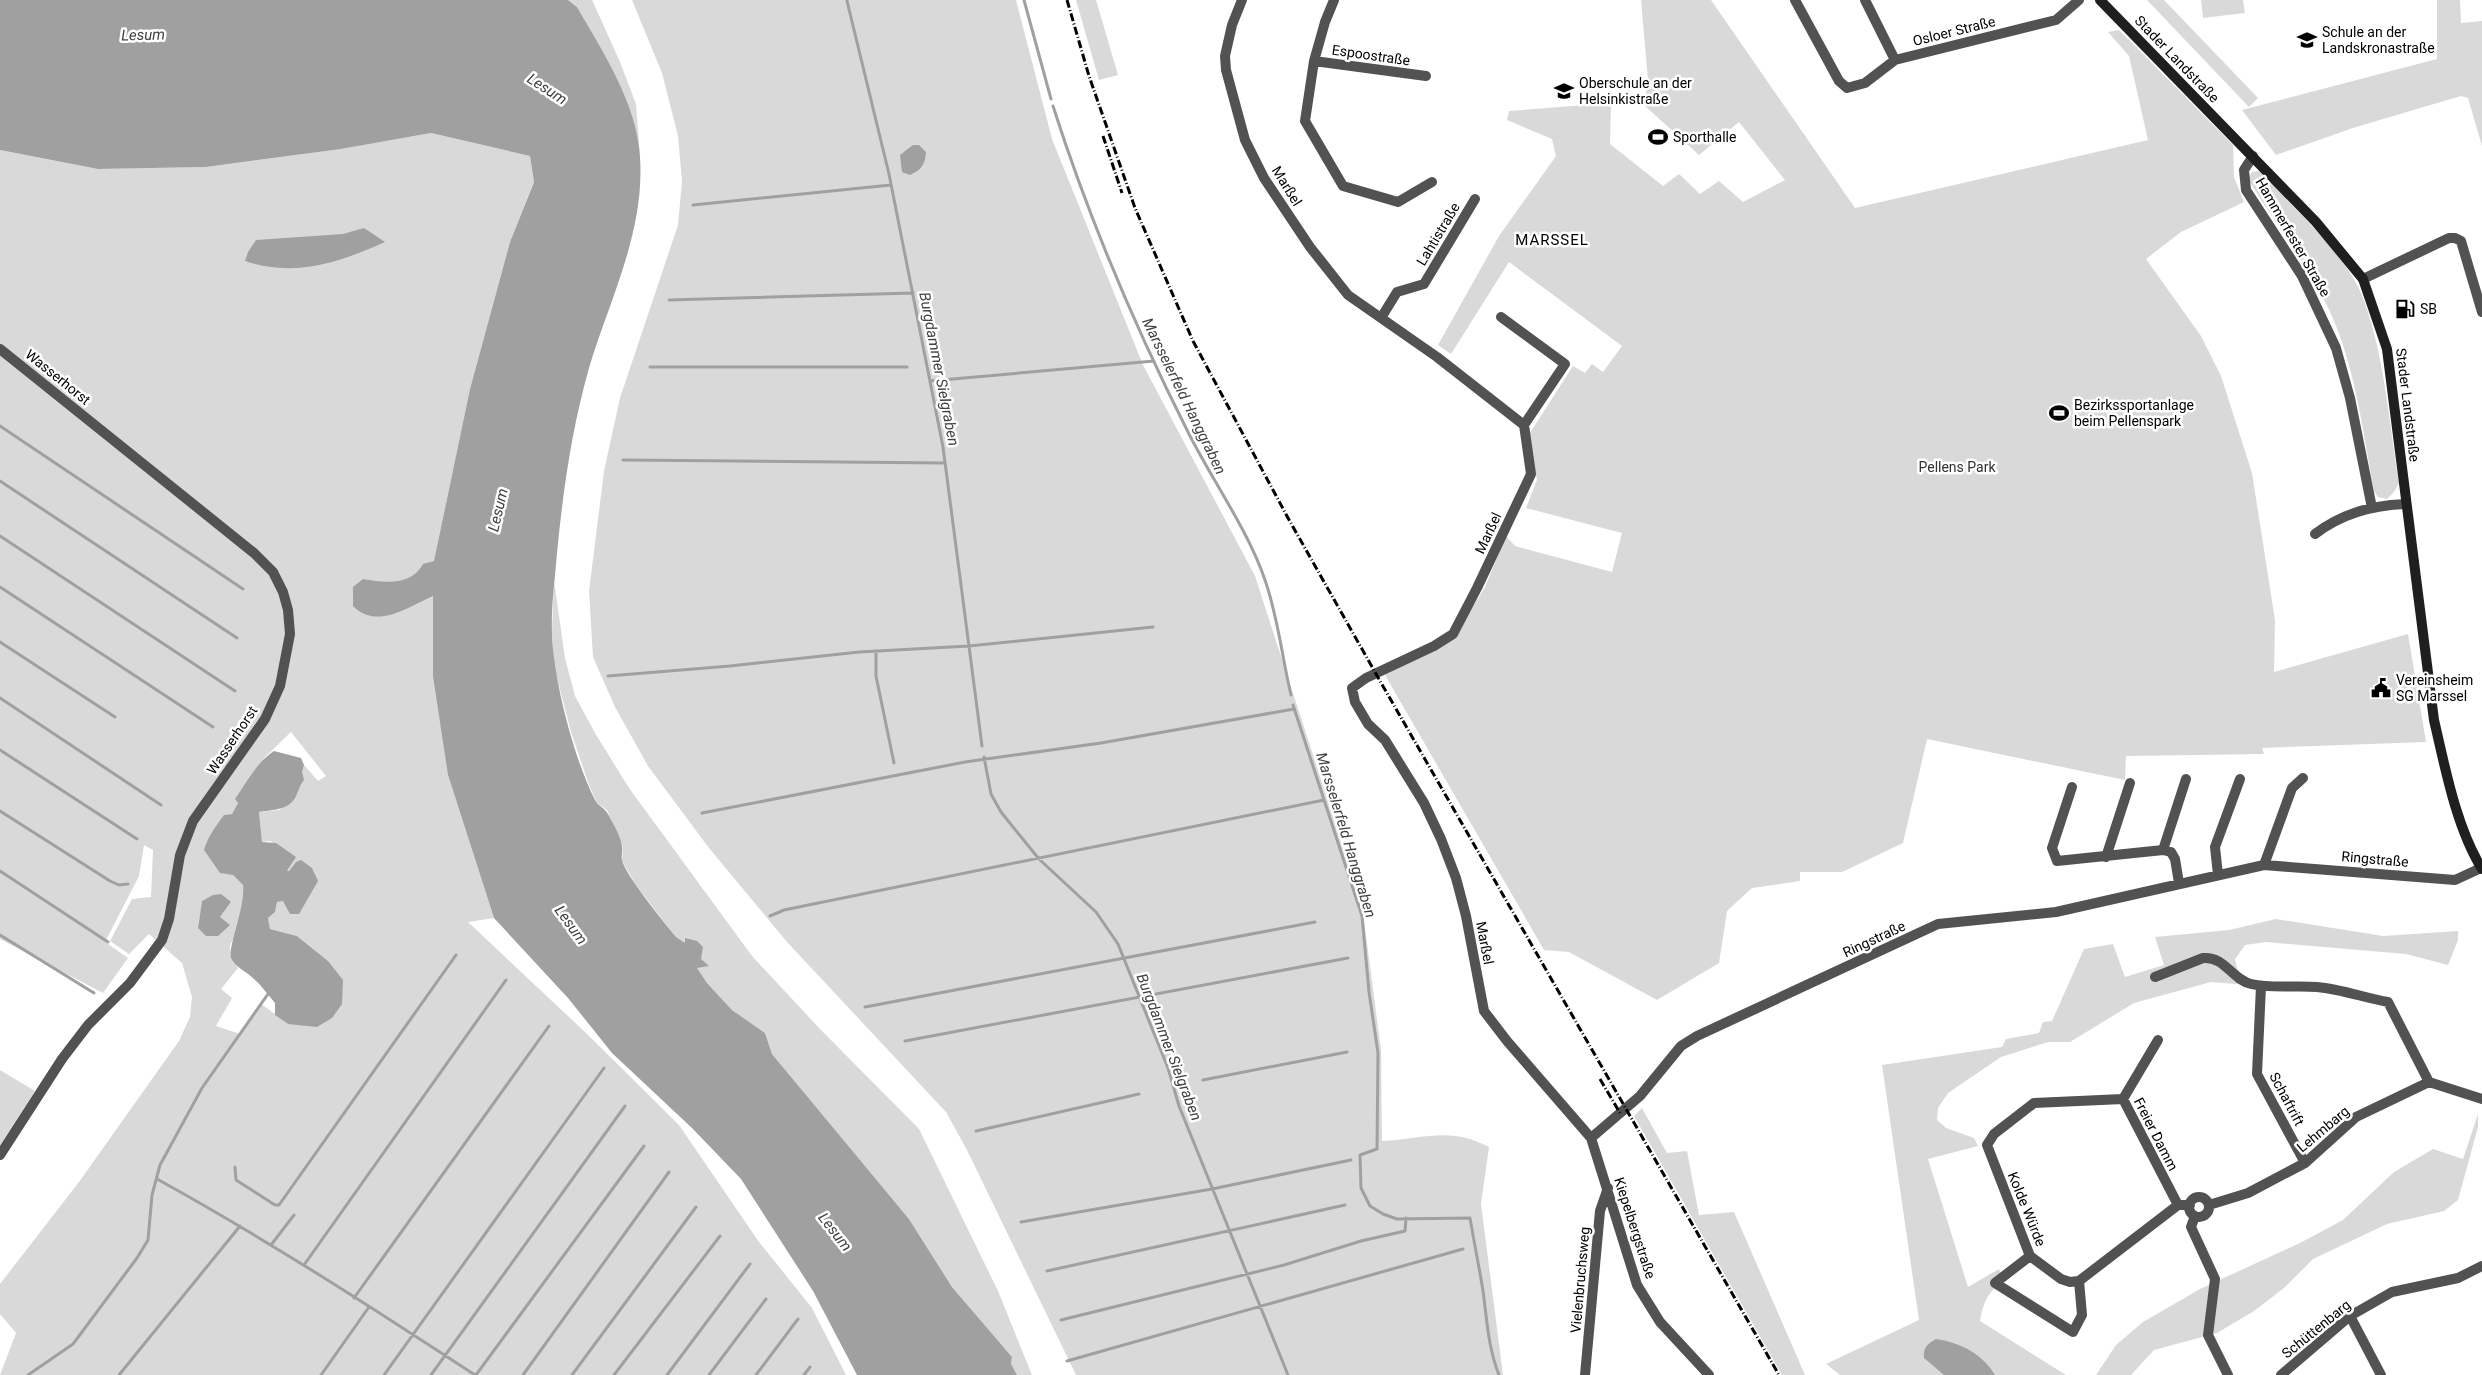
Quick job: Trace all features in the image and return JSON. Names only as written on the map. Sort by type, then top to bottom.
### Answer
[{"type":"street","name":"Marßel","points":[[1242,0],[1232,26],[1225,56],[1226,70],[1245,140],[1264,178],[1310,247],[1348,295],[1482,391],[1524,425],[1531,474],[1453,634],[1434,646],[1366,678],[1352,688],[1355,702],[1368,724],[1386,740],[1424,803],[1441,839],[1456,878],[1466,916],[1484,1011],[1507,1042],[1545,1084]]},
{"type":"street","points":[[1334,0],[1325,22],[1314,61],[1305,121],[1343,186],[1398,202],[1432,182]]},
{"type":"street","points":[[1795,0],[1838,81],[1847,88],[1865,82],[1895,60],[1865,0]]},
{"type":"street","name":"Osloer Straße","points":[[1895,60],[2056,20],[2079,0]]},
{"type":"street","name":"Stader Landstraße","points":[[2100,0],[2316,222],[2363,279],[2388,349],[2432,703],[2446,769],[2472,850],[2482,868]]},
{"type":"street","name":"Espoostraße","points":[[1314,61],[1426,76]]},
{"type":"street","name":"Hammerfester Straße","points":[[2253,156],[2244,170],[2246,190],[2302,276],[2336,348],[2350,398],[2372,508]]},
{"type":"street","name":"Lahtistraße","points":[[1381,318],[1397,292],[1424,284],[1475,199]]},
{"type":"street","points":[[2363,279],[2449,238],[2455,238],[2461,241],[2482,312]]},
{"type":"street","points":[[1501,317],[1565,364],[1524,425]]},
{"type":"street","name":"Wasserhorst","points":[[0,349],[254,553],[273,572],[283,592],[288,610],[290,634],[280,686],[265,719],[193,821],[180,855],[169,919],[162,940],[130,983],[88,1026],[62,1059],[0,1155]]},
{"type":"street","points":[[2315,534],[2328,524],[2384,504],[2406,504]]},
{"type":"street","points":[[2264,865],[2292,788],[2303,778]]},
{"type":"street","points":[[2163,850],[2186,779]]},
{"type":"street","points":[[2218,875],[2215,847],[2240,779]]},
{"type":"street","points":[[2106,857],[2130,783]]},
{"type":"street","points":[[2072,787],[2052,848],[2057,861],[2163,850],[2171,852],[2175,859],[2179,883]]},
{"type":"street","name":"Ringstraße","points":[[1591,1138],[1640,1096],[1681,1046],[1697,1036],[1938,924],[2056,912],[2264,865],[2455,880],[2482,868]]},
{"type":"street","points":[[2155,977],[2210,957],[2224,964],[2238,978],[2262,986],[2318,987],[2388,1002],[2428,1082],[2482,1098]]},
{"type":"street","name":"Schaftrift","points":[[2262,986],[2258,1074],[2305,1163]]},
{"type":"street","name":"Freier Damm","points":[[2158,1040],[2123,1099],[2178,1206]]},
{"type":"street","name":"Lehmbarg","points":[[2210,1205],[2248,1193],[2305,1163],[2356,1117],[2428,1082]]},
{"type":"street","name":"Kiepelbergstraße","points":[[1545,1084],[1591,1138],[1637,1285],[1660,1322],[1709,1375]]},
{"type":"street","name":"Kolde Würde","points":[[2078,1281],[2062,1280],[2030,1256],[1987,1145],[1994,1134],[2034,1104],[2123,1099]]},
{"type":"street","name":"Vielenbruchsweg","points":[[1585,1375],[1600,1211],[1608,1188]]},
{"type":"street","points":[[2195,1198],[2204,1198],[2210,1205],[2206,1215],[2195,1216],[2190,1212],[2190,1205],[2195,1198]]},
{"type":"street","points":[[2030,1256],[1995,1283],[2073,1332],[2082,1315],[2078,1281],[2178,1206],[2190,1205]]},
{"type":"street","points":[[2195,1216],[2191,1227],[2215,1279],[2208,1334],[2228,1375]]},
{"type":"street","name":"Schüttenbarg","points":[[2281,1375],[2350,1316],[2392,1292],[2458,1278],[2482,1266]]},
{"type":"street","points":[[2350,1316],[2381,1375]]},
{"type":"green space","points":[[568,0],[592,0],[593,2],[620,62],[636,104],[640,156],[630,117],[615,79],[577,7]]},
{"type":"green space","points":[[632,0],[1016,0],[1052,139],[1143,365],[1255,576],[1326,795],[1363,913],[1381,1050],[1382,1141],[1449,1135],[1475,1141],[1489,1147],[1481,1204],[1503,1375],[1076,1375],[967,1150],[946,1112],[787,942],[709,848],[648,766],[615,707],[593,657],[589,591],[604,471],[620,398],[678,225],[682,181],[678,136],[662,73]]},
{"type":"green space","points":[[1076,0],[1096,0],[1118,75],[1099,80]]},
{"type":"green space","name":"Pellens Park","points":[[1641,0],[1711,0],[1855,208],[2148,140],[2129,56],[2108,32],[2119,30],[2233,145],[2234,177],[2244,202],[2181,232],[2146,259],[2201,336],[2221,376],[2252,473],[2275,620],[2274,672],[2408,634],[2426,742],[2262,748],[2264,754],[2126,756],[2125,780],[1927,739],[1903,843],[1842,872],[1800,872],[1800,881],[1752,888],[1727,911],[1719,963],[1657,1000],[1569,952],[1544,950],[1385,675],[1455,636],[1485,587],[1506,536],[1515,546],[1612,572],[1622,533],[1526,508],[1537,480],[1528,436],[1573,366],[1585,373],[1592,364],[1603,372],[1622,346],[1509,262],[1451,354],[1438,345],[1499,236],[1556,156],[1552,139],[1507,120],[1509,111],[1611,103],[1610,144],[1663,186],[1679,174],[1700,194],[1719,181],[1743,202],[1785,180],[1739,122],[1699,155],[1644,105],[1648,80]]},
{"type":"green space","points":[[2147,0],[2164,0],[2258,98],[2249,107]]},
{"type":"green space","points":[[2201,0],[2243,0],[2245,13],[2203,18]]},
{"type":"green space","points":[[2437,0],[2460,0],[2461,23],[2482,21],[2482,146],[2468,98],[2461,96],[2356,127],[2276,155],[2242,110],[2437,59]]},
{"type":"green space","points":[[431,133],[530,156],[534,181],[510,242],[470,389],[434,562],[448,775],[494,918],[468,922],[586,1033],[679,1125],[759,1242],[812,1308],[846,1375],[0,1375],[16,1333],[0,1314],[0,1284],[79,1182],[179,1041],[190,1017],[192,997],[182,963],[149,934],[129,954],[110,941],[132,899],[151,897],[153,850],[144,845],[139,876],[105,942],[128,958],[103,993],[0,939],[0,150],[98,169],[206,167],[341,149]],"holes":[[[291,732],[326,776],[318,781],[304,765],[293,801],[279,810],[259,812],[262,842],[270,841],[295,858],[287,871],[296,862],[283,901],[277,902],[275,912],[268,918],[270,929],[297,936],[328,961],[288,1024],[260,1003],[240,1034],[216,1026],[232,998],[221,989],[238,968],[230,956],[230,945],[236,934],[245,895],[243,885],[233,875],[224,815],[232,814],[238,803],[236,799],[265,757]],[[202,901],[231,902],[220,917],[198,928]]]},
{"type":"green space","points":[[2260,171],[2330,246],[2354,278],[2361,293],[2375,338],[2385,386],[2399,483],[2387,499],[2378,497],[2374,491],[2353,380],[2332,316],[2314,280],[2248,179],[2252,172]]},
{"type":"green space","points":[[554,581],[565,658],[575,696],[595,733],[629,788],[752,956],[820,1029],[919,1129],[998,1291],[1032,1375],[1017,1375],[1011,1364],[1012,1357],[952,1287],[909,1219],[772,1054],[765,1033],[732,1010],[707,983],[697,968],[701,959],[685,939],[686,944],[676,937],[636,885],[622,861],[623,847],[607,810],[597,803],[589,785],[571,732],[554,666],[552,632]]},
{"type":"green space","points":[[2276,919],[2383,936],[2458,931],[2458,940],[2448,965],[2406,954],[2266,942],[2245,945],[2235,959],[2237,968],[2248,985],[2211,982],[2134,1003],[2070,1042],[2048,1042],[2001,1057],[1948,1093],[1938,1108],[1937,1120],[1946,1128],[1974,1138],[1978,1146],[1928,1159],[1968,1287],[1999,1269],[2004,1280],[1987,1298],[1980,1321],[2066,1375],[1840,1375],[1826,1364],[1919,1320],[1882,1065],[2002,1047],[2006,1039],[2039,1033],[2043,1022],[2052,1021],[2084,949],[2113,944],[2125,977],[2164,965],[2155,937],[2229,930]]},
{"type":"green space","points":[[0,1070],[35,1091],[0,1145]]},
{"type":"green space","points":[[1642,1108],[1667,1153],[1687,1151],[1699,1215],[1734,1212],[1805,1375],[1782,1375],[1634,1116]]},
{"type":"green space","points":[[2478,1114],[2478,1127],[2458,1200],[2444,1211],[2387,1224],[2313,1259],[2284,1288],[2254,1311],[2217,1333],[2154,1350],[2131,1375],[2096,1375],[2116,1345],[2143,1322],[2200,1289],[2300,1243],[2343,1220],[2394,1172],[2433,1149],[2463,1159]]},
{"type":"water","name":"Lesum","points":[[0,0],[568,0],[577,7],[608,60],[626,98],[637,137],[640,157],[640,185],[632,238],[597,342],[583,391],[573,437],[562,506],[553,593],[552,633],[556,672],[572,741],[595,800],[607,812],[618,833],[622,848],[622,860],[630,876],[676,937],[685,943],[685,938],[697,941],[703,947],[701,959],[709,966],[697,968],[707,983],[732,1010],[765,1033],[772,1054],[909,1219],[952,1287],[1012,1357],[1011,1364],[1017,1375],[857,1375],[813,1291],[741,1179],[692,1128],[612,1053],[568,998],[494,918],[448,775],[433,676],[433,596],[393,614],[382,616],[362,613],[353,606],[353,587],[363,579],[388,582],[405,579],[418,571],[423,564],[434,561],[470,389],[510,242],[534,182],[530,156],[431,133],[341,149],[206,167],[98,169],[0,150]]},
{"type":"water","points":[[913,145],[919,145],[926,152],[922,166],[910,175],[902,172],[900,155]]},
{"type":"water","points":[[364,228],[385,242],[351,256],[299,268],[263,266],[245,261],[248,252],[256,240],[343,234]]},
{"type":"water","points":[[274,751],[301,758],[304,765],[302,772],[304,780],[295,799],[290,804],[278,809],[259,812],[262,842],[276,843],[296,857],[287,871],[296,862],[301,860],[312,868],[318,881],[299,914],[290,914],[283,901],[277,902],[275,912],[268,918],[270,929],[297,936],[328,961],[343,980],[342,1004],[332,1018],[317,1027],[288,1024],[275,1015],[275,1003],[257,982],[238,967],[231,958],[230,953],[242,904],[243,885],[233,875],[220,873],[204,850],[215,827],[224,815],[232,814],[238,803],[235,799],[252,773]]},
{"type":"water","points":[[221,894],[231,902],[220,917],[230,925],[218,936],[206,936],[198,928],[202,901],[213,895]]},
{"type":"water","points":[[1936,1339],[1970,1350],[1984,1361],[1995,1375],[1944,1375],[1924,1358],[1926,1347]]},
{"type":"waterway","name":"Marsselerfeld Hanggraben","points":[[1024,0],[1051,99]]},
{"type":"waterway","name":"Burgdammer Sielgraben","points":[[847,1],[889,174],[943,447],[982,746]]},
{"type":"waterway","name":"Marsselerfeld Hanggraben","points":[[1053,106],[1082,190],[1131,313],[1188,432],[1258,561],[1273,608],[1291,695]]},
{"type":"waterway","points":[[693,205],[891,185]]},
{"type":"waterway","points":[[669,300],[913,293]]},
{"type":"waterway","points":[[930,381],[1154,361]]},
{"type":"waterway","points":[[650,367],[907,367]]},
{"type":"waterway","points":[[0,426],[243,589]]},
{"type":"waterway","points":[[623,460],[945,463]]},
{"type":"waterway","points":[[0,481],[237,638]]},
{"type":"waterway","points":[[0,536],[235,691]]},
{"type":"waterway","points":[[0,587],[213,727]]},
{"type":"waterway","points":[[608,676],[730,666],[859,652],[969,646],[1153,627]]},
{"type":"waterway","points":[[0,642],[115,717]]},
{"type":"waterway","points":[[876,651],[876,676],[894,763]]},
{"type":"waterway","points":[[0,698],[161,805]]},
{"type":"waterway","name":"Marsselerfeld Hanggraben","points":[[1293,705],[1362,916],[1369,992],[1378,1053],[1377,1149],[1360,1155],[1361,1188],[1370,1206],[1383,1214],[1397,1219],[1470,1218],[1490,1344],[1499,1375]]},
{"type":"waterway","points":[[702,813],[965,762],[1101,743],[1294,709]]},
{"type":"waterway","points":[[0,750],[137,839]]},
{"type":"waterway","name":"Burgdammer Sielgraben","points":[[984,757],[991,794],[1001,812],[1039,859],[1096,912],[1118,944],[1168,1068],[1179,1106],[1288,1375]]},
{"type":"waterway","points":[[770,916],[784,910],[1324,800]]},
{"type":"waterway","points":[[0,811],[110,881],[119,885],[128,884]]},
{"type":"waterway","points":[[0,871],[108,942]]},
{"type":"waterway","points":[[865,1007],[1315,922]]},
{"type":"waterway","points":[[0,935],[94,993]]},
{"type":"waterway","points":[[235,1167],[236,1180],[275,1205],[279,1205],[456,955]]},
{"type":"waterway","points":[[905,1041],[1348,958]]},
{"type":"waterway","points":[[304,1265],[506,980]]},
{"type":"waterway","points":[[28,1375],[73,1344],[137,1258],[148,1240],[152,1195],[160,1165],[202,1088],[268,994]]},
{"type":"waterway","points":[[354,1298],[549,1026]]},
{"type":"waterway","points":[[1203,1080],[1347,1052]]},
{"type":"waterway","points":[[384,1375],[604,1068]]},
{"type":"waterway","points":[[976,1131],[1139,1094]]},
{"type":"waterway","points":[[431,1375],[625,1106]]},
{"type":"waterway","points":[[476,1375],[644,1146]]},
{"type":"waterway","points":[[1021,1222],[1212,1189],[1351,1160]]},
{"type":"waterway","points":[[523,1375],[669,1172]]},
{"type":"waterway","points":[[157,1179],[278,1249],[475,1375]]},
{"type":"waterway","points":[[1047,1271],[1345,1205]]},
{"type":"waterway","points":[[572,1375],[696,1207]]},
{"type":"waterway","points":[[271,1245],[294,1215]]},
{"type":"waterway","points":[[1061,1320],[1284,1265],[1361,1241],[1405,1231],[1406,1218]]},
{"type":"waterway","points":[[119,1375],[240,1226]]},
{"type":"waterway","points":[[614,1375],[720,1236]]},
{"type":"waterway","points":[[1067,1361],[1463,1249]]},
{"type":"waterway","points":[[667,1375],[750,1264]]},
{"type":"waterway","points":[[709,1375],[766,1299]]},
{"type":"waterway","points":[[321,1375],[369,1307]]},
{"type":"waterway","points":[[756,1375],[798,1319]]},
{"type":"waterway","points":[[804,1375],[810,1367]]},
{"type":"railway","points":[[1067,0],[1089,76],[1135,208],[1193,341],[1288,518],[1380,681],[1779,1375]]},
{"type":"railway","points":[[1103,136],[1122,193]]},
{"type":"railway","points":[[1600,1079],[1620,1113]]},
{"type":"place","name":"Schule an der Landskronastraße","points":[[2307,40]]},
{"type":"place","name":"Oberschule an der Helsinkistraße","points":[[1564,91]]},
{"type":"place","name":"Sporthalle","points":[[1658,137]]},
{"type":"place","name":"SB","points":[[2405,309]]},
{"type":"place","name":"Bezirkssportanlage beim Pellenspark","points":[[2059,413]]},
{"type":"place","name":"Vereinsheim SG Marssel","points":[[2381,688]]},
{"type":"district","name":"MARSSEL","points":[[1552,240]]}]
